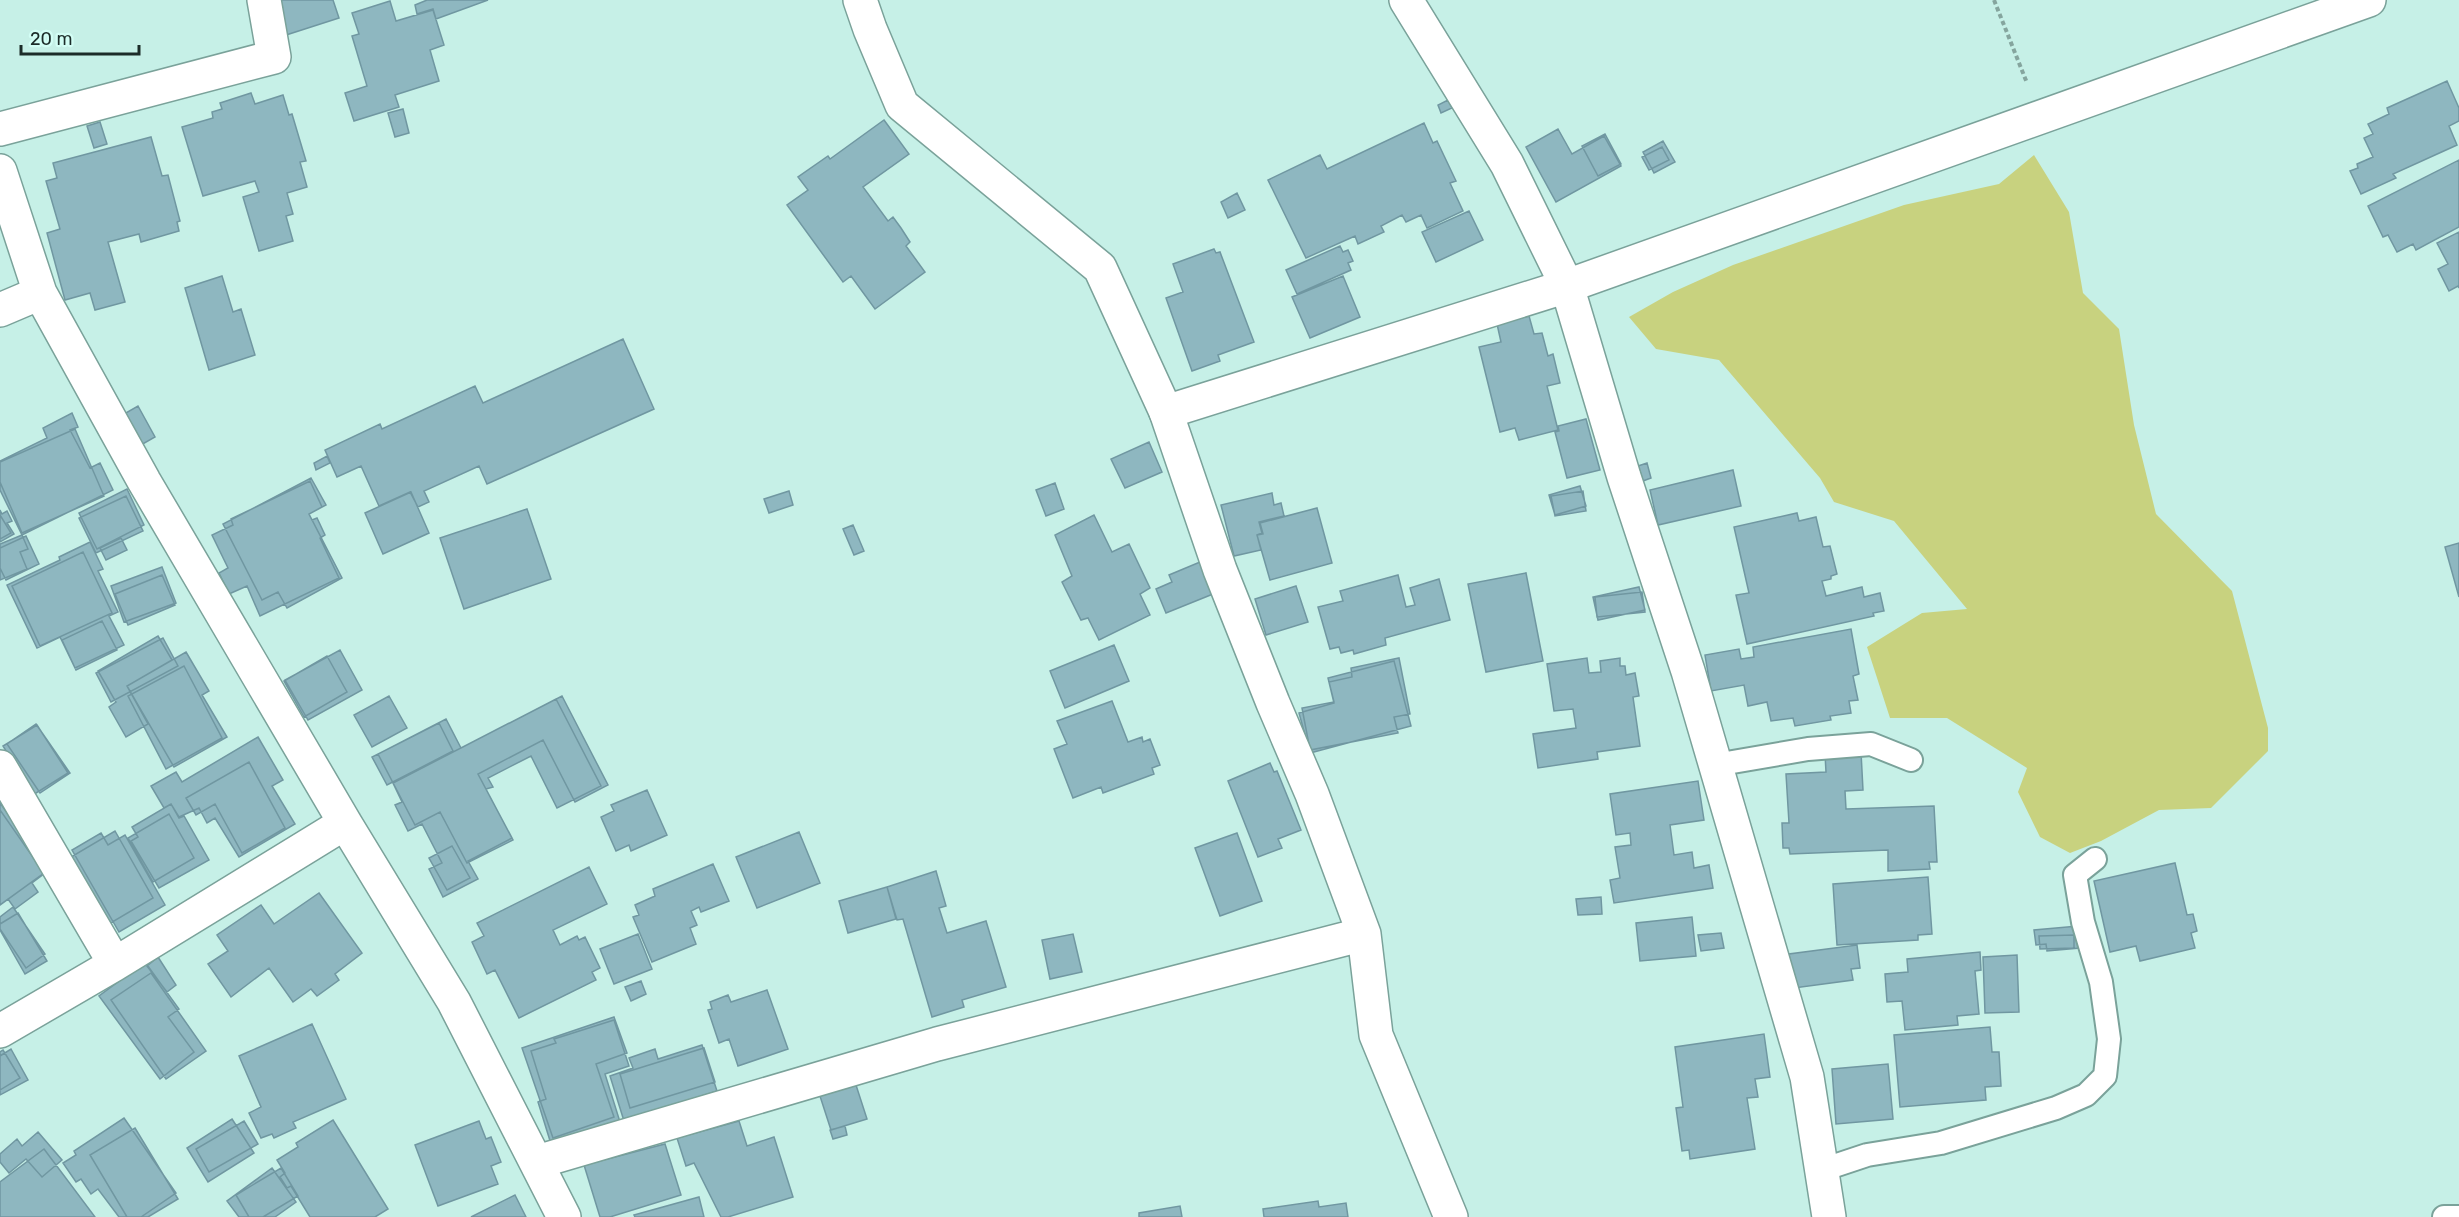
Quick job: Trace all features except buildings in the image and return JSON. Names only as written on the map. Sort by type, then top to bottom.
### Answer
[{"type":"street","points":[[0,129],[273,57],[264,0]]},
{"type":"street","points":[[860,0],[902,105],[1100,268],[1166,412],[1220,570],[1312,794],[1364,934],[1376,1035],[1451,1217]]},
{"type":"street","points":[[1406,0],[1507,164],[1567,286],[1621,466],[1688,671],[1808,1077],[1829,1217]]},
{"type":"street","points":[[1166,412],[1567,286],[2369,0]]},
{"type":"street","points":[[0,171],[40,293],[144,481],[345,824],[454,1002],[564,1217]]},
{"type":"street","points":[[0,310],[40,293]]},
{"type":"street","points":[[0,767],[115,964]]},
{"type":"street","points":[[0,1031],[345,824]]},
{"type":"street","points":[[537,1162],[937,1044],[1364,934]]},
{"type":"lane","points":[[1715,765],[1808,749],[1871,744],[1911,760]]},
{"type":"lane","points":[[1822,1170],[1867,1155],[1941,1143],[2056,1108],[2086,1095],[2105,1076],[2108,1028],[2101,982],[2083,922],[2075,875],[2095,860]]},
{"type":"lane","points":[[2444,1217],[2459,1217]]},
{"type":"path","points":[[1994,0],[2040,118]]},
{"type":"green space","points":[[2034,155],[2069,212],[2083,293],[2119,329],[2134,425],[2156,514],[2232,591],[2268,728],[2268,751],[2211,808],[2159,810],[2101,841],[2070,853],[2040,837],[2018,792],[2027,768],[1947,718],[1890,718],[1867,647],[1922,613],[1967,609],[1894,521],[1834,502],[1820,478],[1719,360],[1656,349],[1629,317],[1673,292],[1733,265],[1904,205],[1999,184]]}]
